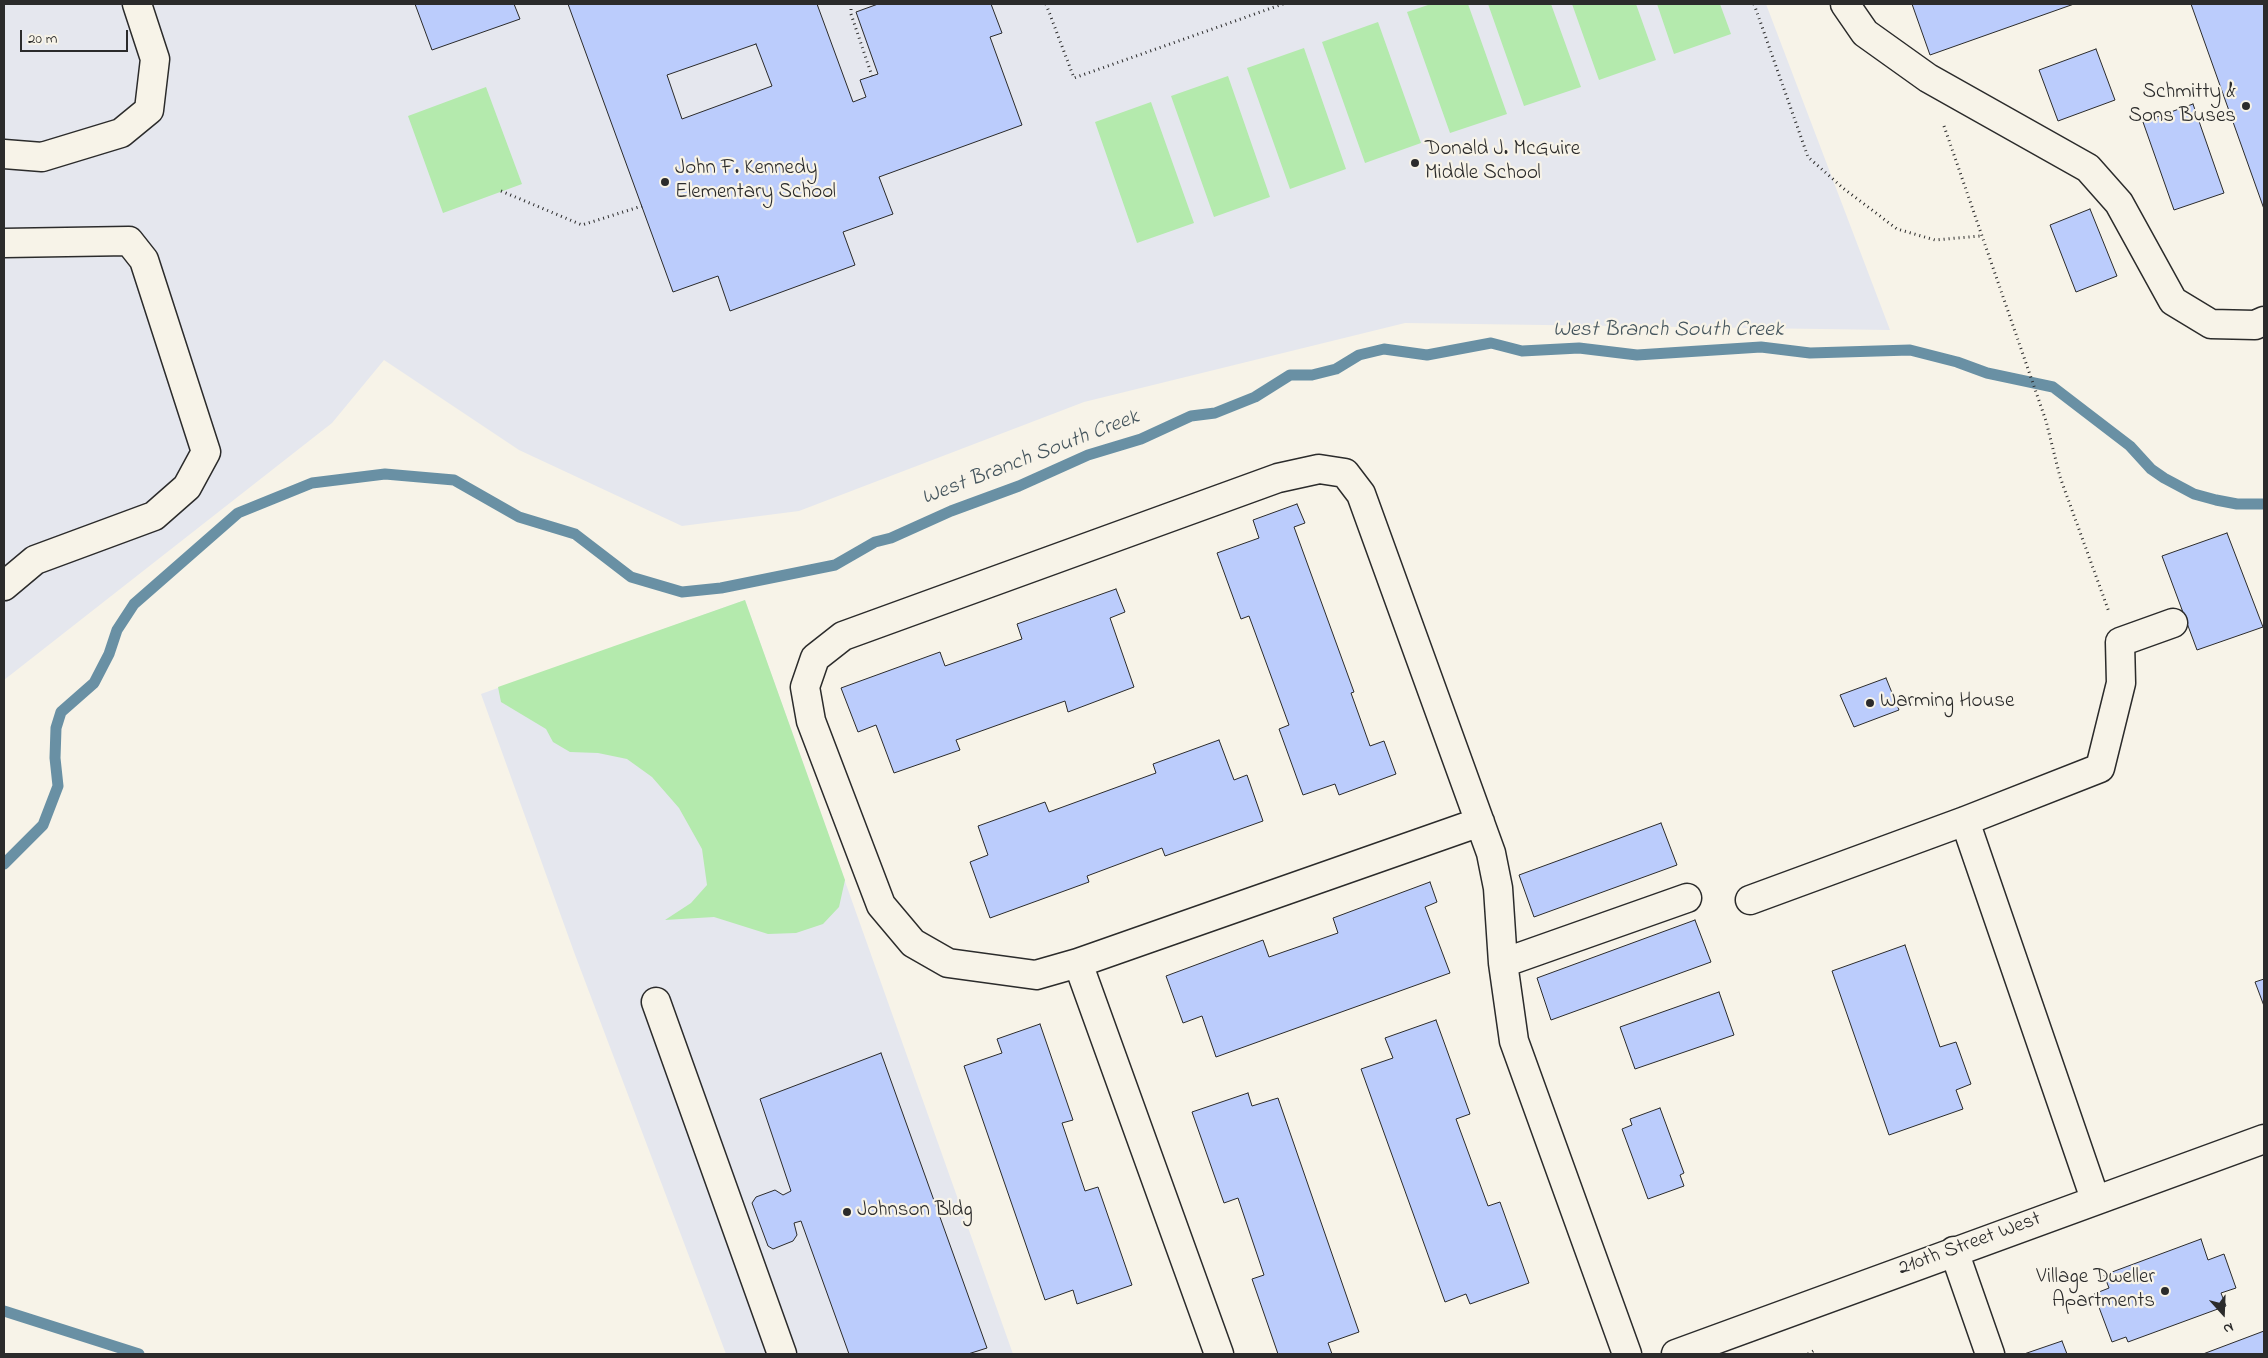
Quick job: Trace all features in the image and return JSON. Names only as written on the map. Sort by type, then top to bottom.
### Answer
[{"type":"street","points":[[4,154],[42,157],[121,133],[149,110],[155,59],[137,4]]},
{"type":"street","points":[[1845,4],[1864,33],[1928,78],[2088,168],[2119,203],[2172,301],[2211,324],[2255,325],[2264,322]]},
{"type":"street","points":[[4,243],[129,240],[144,260],[206,452],[188,487],[154,516],[34,560],[4,586]]},
{"type":"street","points":[[1480,822],[1078,963],[1036,975],[948,963],[913,943],[880,905],[811,721],[805,687],[815,658],[843,636],[1278,478],[1319,469],[1346,473],[1360,494],[1480,822],[1491,853],[1498,888],[1503,963],[1514,1041],[1627,1354]]},
{"type":"street","points":[[1750,900],[1964,821],[2100,768],[2121,683],[2120,642],[2173,623]]},
{"type":"street","points":[[1964,821],[2096,1200]]},
{"type":"street","points":[[1503,963],[1687,898]]},
{"type":"street","points":[[1078,963],[1219,1354]]},
{"type":"street","points":[[656,1002],[782,1354]]},
{"type":"street","name":"210th Street West","points":[[1676,1354],[2264,1139]]},
{"type":"street","points":[[1954,1251],[1990,1354]]},
{"type":"path","points":[[850,4],[851,14],[872,76]]},
{"type":"path","points":[[1046,4],[1074,78],[1283,4]]},
{"type":"path","points":[[1754,4],[1808,157],[1843,188],[1897,229],[1935,240],[1980,236]]},
{"type":"path","points":[[1943,124],[1980,236],[2046,421],[2060,477],[2120,642]]},
{"type":"path","points":[[501,191],[582,226],[642,206]]},
{"type":"path","points":[[1808,1354],[1815,1350]]},
{"type":"shaded area","points":[[4,4],[1766,4],[1890,330],[1405,323],[1084,402],[799,511],[682,526],[519,450],[384,360],[332,423],[4,680]]},
{"type":"shaded area","points":[[745,600],[1013,1354],[726,1354],[574,952],[481,694]]},
{"type":"green space","points":[[1431,4],[1468,4],[1507,114],[1450,133],[1407,12]]},
{"type":"green space","points":[[1488,4],[1551,4],[1581,87],[1524,106]]},
{"type":"green space","points":[[1572,4],[1636,4],[1656,60],[1599,80]]},
{"type":"green space","points":[[1657,4],[1720,4],[1731,34],[1674,54]]},
{"type":"green space","points":[[1378,22],[1421,143],[1365,163],[1322,42]]},
{"type":"green space","points":[[1304,48],[1346,169],[1290,189],[1247,68]]},
{"type":"green space","points":[[1228,76],[1270,197],[1214,217],[1171,96]]},
{"type":"green space","points":[[486,87],[522,184],[443,213],[408,116]]},
{"type":"green space","points":[[1151,102],[1194,223],[1137,243],[1095,122]]},
{"type":"green space","points":[[745,600],[845,880],[839,907],[823,924],[796,933],[768,934],[714,917],[665,920],[691,903],[707,885],[702,849],[679,808],[652,777],[627,759],[598,753],[570,752],[553,742],[546,729],[501,702],[498,687]]},
{"type":"building","points":[[415,4],[514,4],[520,19],[432,50]]},
{"type":"building","name":"John F. Kennedy Elementary School","points":[[568,4],[817,4],[853,102],[866,97],[860,80],[878,74],[856,12],[878,4],[991,4],[1002,33],[990,37],[1022,125],[879,177],[893,214],[843,232],[855,265],[730,311],[718,276],[673,292]],"holes":[[[756,44],[772,86],[682,119],[667,75]]]},
{"type":"building","points":[[1912,4],[2074,4],[1930,55]]},
{"type":"building","name":"Schmitty & Sons Buses","points":[[2191,4],[2264,4],[2264,209]]},
{"type":"building","points":[[2096,49],[2115,100],[2058,121],[2039,70]]},
{"type":"building","points":[[2193,104],[2224,193],[2174,210],[2143,122]]},
{"type":"building","points":[[2090,209],[2117,276],[2076,292],[2050,225]]},
{"type":"building","points":[[1297,504],[1305,523],[1294,527],[1354,692],[1351,693],[1370,746],[1384,741],[1396,774],[1339,795],[1335,784],[1303,795],[1279,729],[1289,725],[1249,616],[1241,619],[1217,553],[1259,538],[1253,520]]},
{"type":"building","points":[[2227,533],[2263,627],[2197,650],[2162,556]]},
{"type":"building","points":[[1116,589],[1125,612],[1110,618],[1134,687],[1068,712],[1065,701],[956,740],[960,750],[894,773],[876,725],[858,732],[841,688],[940,652],[945,666],[1022,639],[1017,624]]},
{"type":"building","name":"Warming House","points":[[1886,678],[1899,710],[1854,727],[1840,695]]},
{"type":"building","points":[[1219,740],[1234,780],[1247,775],[1263,821],[1165,856],[1162,848],[1087,876],[1089,882],[990,918],[970,862],[988,855],[978,826],[1045,802],[1049,812],[1156,773],[1153,764]]},
{"type":"building","points":[[1661,823],[1677,865],[1534,917],[1519,875]]},
{"type":"building","points":[[1430,882],[1437,902],[1425,907],[1450,973],[1216,1057],[1202,1016],[1183,1023],[1166,976],[1263,940],[1269,957],[1338,933],[1333,918]]},
{"type":"building","points":[[1695,920],[1711,962],[1551,1020],[1537,978]]},
{"type":"building","points":[[1905,945],[1940,1047],[1956,1042],[1971,1084],[1956,1090],[1963,1109],[1889,1135],[1832,971]]},
{"type":"building","points":[[2264,979],[2264,1006],[2255,982]]},
{"type":"building","points":[[1719,992],[1734,1035],[1635,1069],[1620,1027]]},
{"type":"building","points":[[1436,1020],[1470,1114],[1456,1119],[1488,1206],[1500,1202],[1529,1283],[1470,1304],[1466,1294],[1445,1302],[1361,1069],[1393,1058],[1385,1038]]},
{"type":"building","points":[[1040,1024],[1073,1120],[1062,1123],[1085,1191],[1098,1187],[1132,1285],[1077,1304],[1073,1290],[1045,1300],[964,1066],[1002,1053],[997,1039]]},
{"type":"building","name":"Johnson Bldg","points":[[881,1053],[987,1348],[968,1354],[849,1354],[801,1221],[794,1223],[797,1235],[793,1241],[773,1249],[768,1246],[752,1203],[756,1197],[775,1190],[783,1195],[791,1191],[760,1099]]},
{"type":"building","points":[[1248,1093],[1252,1106],[1278,1098],[1359,1332],[1328,1343],[1332,1354],[1278,1354],[1252,1279],[1264,1275],[1238,1198],[1224,1203],[1192,1112]]},
{"type":"building","points":[[1660,1108],[1684,1173],[1680,1175],[1684,1186],[1648,1199],[1622,1129],[1632,1125],[1630,1119]]},
{"type":"building","name":"Village Dweller Apartments","points":[[2201,1239],[2208,1260],[2224,1254],[2236,1288],[2221,1293],[2226,1306],[2128,1342],[2126,1337],[2112,1342],[2094,1294],[2109,1288],[2104,1275]]},
{"type":"building","points":[[2264,1331],[2264,1354],[2203,1354]]},
{"type":"building","points":[[2062,1341],[2067,1354],[2024,1354]]},
{"type":"waterway","name":"West Branch South Creek","points":[[4,864],[43,825],[58,786],[55,758],[56,728],[61,712],[94,683],[109,654],[117,630],[134,604],[238,513],[312,483],[385,474],[454,480],[519,517],[575,534],[631,577],[682,592],[721,588],[835,565],[875,542],[891,538],[951,511],[1019,486],[1088,455],[1141,439],[1191,416],[1215,413],[1255,397],[1290,375],[1312,375],[1336,369],[1359,355],[1384,349],[1427,355],[1491,343],[1522,351],[1579,348],[1637,355],[1761,347],[1810,353],[1910,350],[1957,362],[1987,373],[2053,387],[2130,446],[2151,469],[2164,478],[2194,494],[2216,500],[2237,504],[2264,504]]},
{"type":"waterway","points":[[4,1311],[139,1354]]},
{"type":"place","name":"Schmitty & Sons Buses","points":[[2246,106]]},
{"type":"place","name":"Donald J. McGuire Middle School","points":[[1415,163]]},
{"type":"place","name":"John F. Kennedy Elementary School","points":[[665,182]]},
{"type":"place","name":"Warming House","points":[[1870,703]]},
{"type":"place","name":"Johnson Bldg","points":[[847,1212]]},
{"type":"place","name":"Village Dweller Apartments","points":[[2165,1291]]}]
